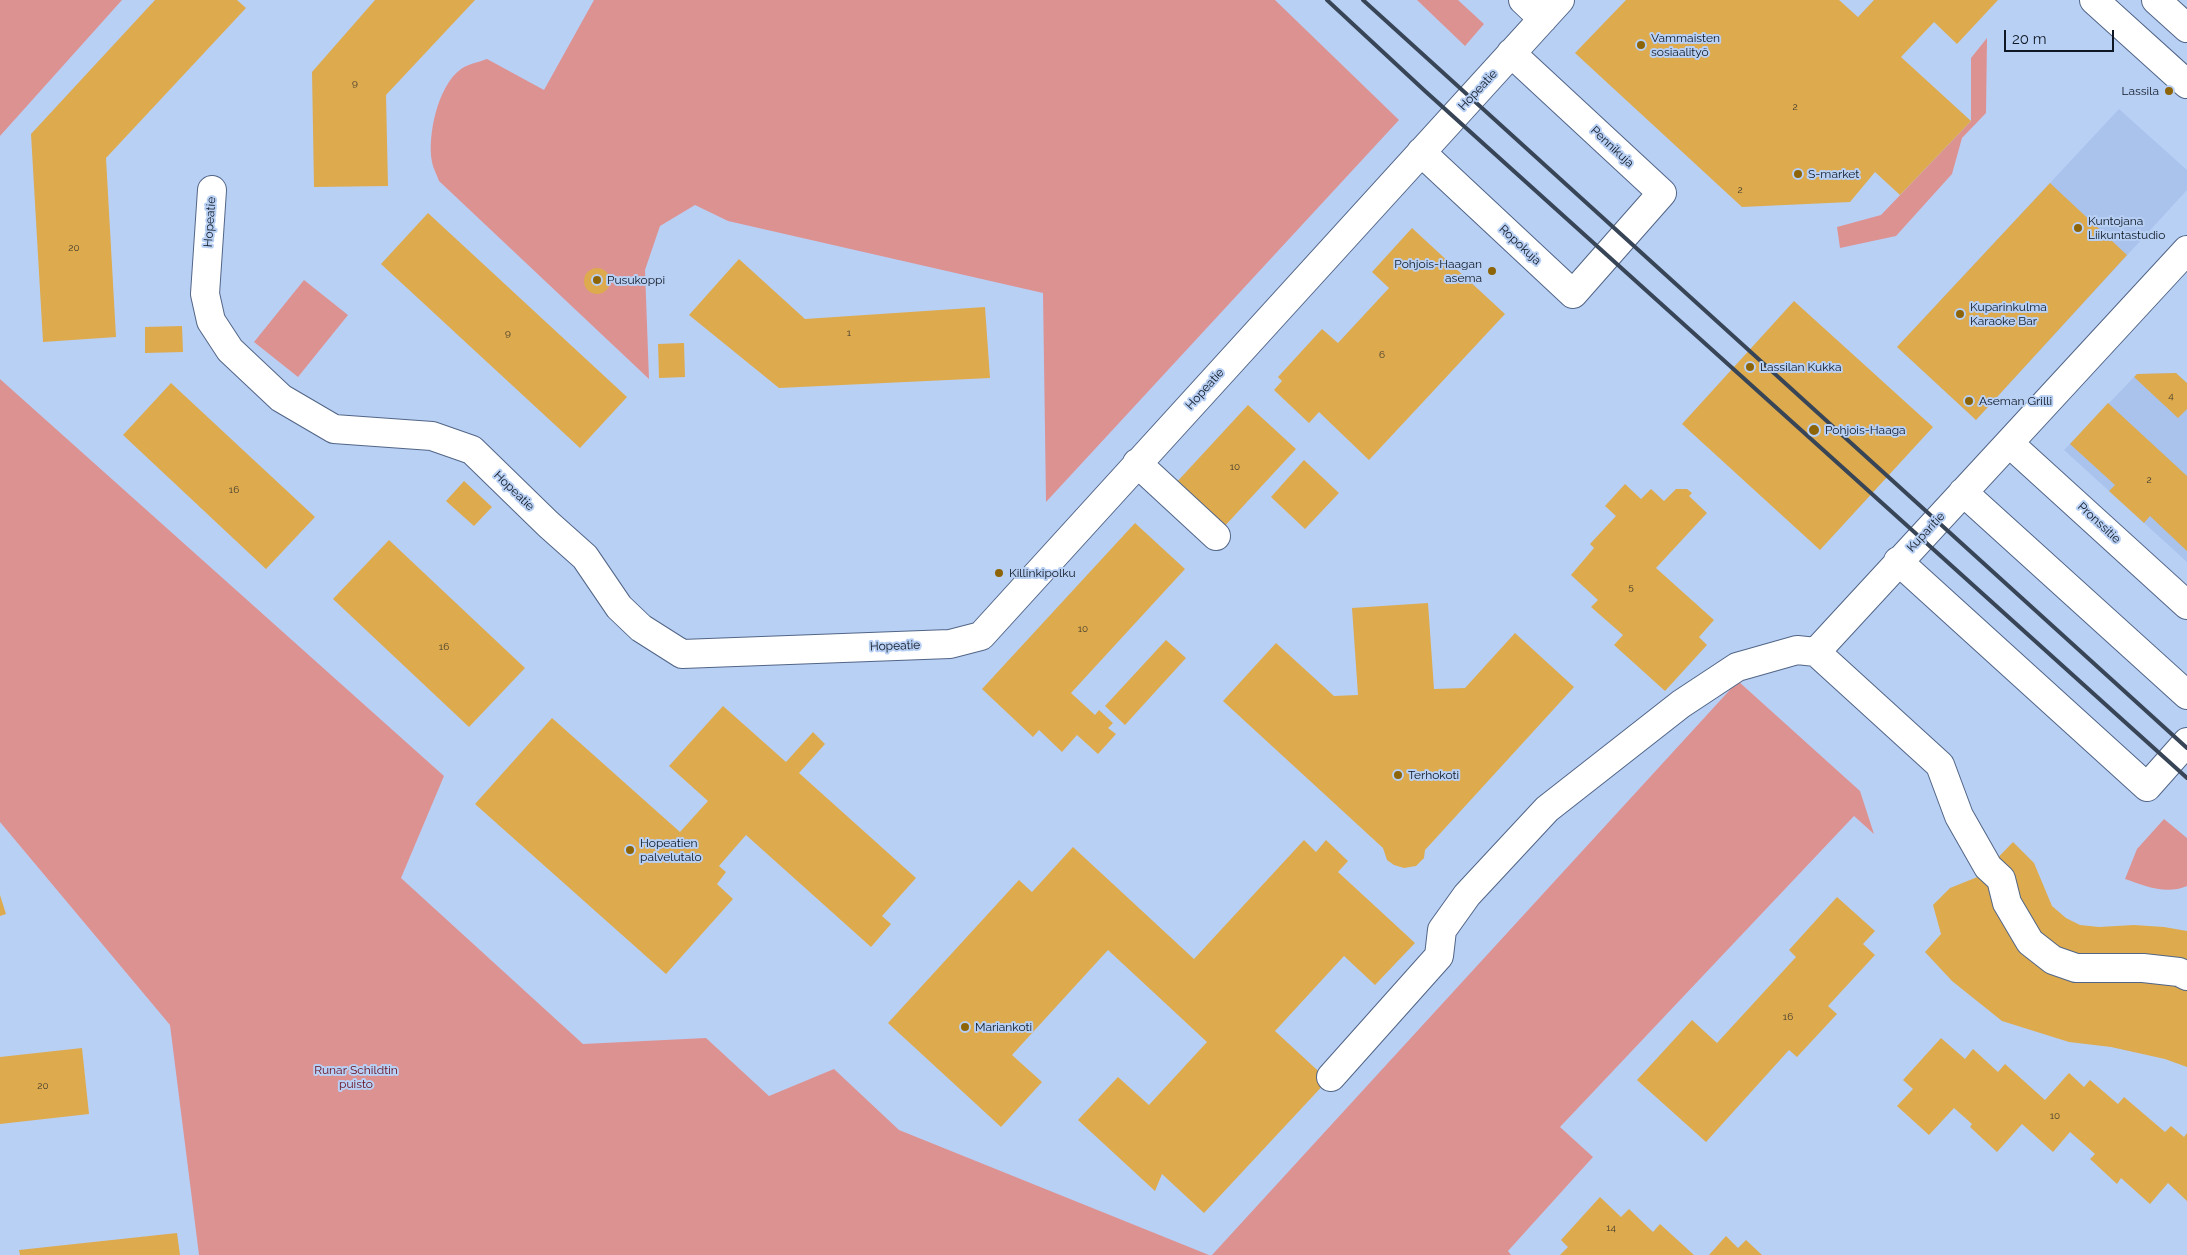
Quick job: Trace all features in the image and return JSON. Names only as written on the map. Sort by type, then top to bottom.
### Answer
[{"type":"street","points":[[1523,0],[1552,10]]},
{"type":"street","points":[[2094,0],[2187,84]]},
{"type":"street","points":[[2156,0],[2187,28]]},
{"type":"street","name":"Hopeatie","points":[[212,190],[205,294],[211,321],[230,350],[281,398],[334,429],[432,436],[472,450],[585,557],[619,607],[641,628],[682,654],[950,644],[981,636],[1552,10]]},
{"type":"street","name":"Pennikuja","points":[[1512,53],[1662,193],[1616,246]]},
{"type":"street","name":"Ropokuja","points":[[1421,152],[1573,294],[1616,246]]},
{"type":"street","name":"Kuparitie","points":[[1816,652],[2187,250]]},
{"type":"street","name":"Pronssitie","points":[[2009,443],[2187,605]]},
{"type":"street","points":[[1137,463],[1216,536]]},
{"type":"street","points":[[1963,492],[2187,695]]},
{"type":"street","points":[[1898,561],[2147,787],[2187,742]]},
{"type":"street","points":[[1331,1078],[1439,956],[1442,930],[1467,895],[1547,809],[1681,704],[1737,667],[1796,650],[1816,652],[1940,765],[1959,816],[1988,867],[2000,879],[2007,903],[2030,942],[2054,960],[2076,968],[2143,968],[2179,972],[2187,976]]},
{"type":"shaded area","points":[[2119,109],[2187,170],[2187,190],[1976,420],[1897,347]]},
{"type":"shaded area","points":[[2176,373],[2187,383],[2187,562],[2064,450],[2137,374]]},
{"type":"green space","points":[[0,0],[122,0],[0,136]]},
{"type":"green space","points":[[594,0],[1275,0],[1399,120],[1046,502],[1043,293],[728,221],[695,205],[660,226],[645,270],[649,379],[439,181],[432,162],[431,139],[440,99],[453,77],[464,67],[487,59],[544,90]]},
{"type":"green space","points":[[1417,0],[1458,0],[1484,24],[1465,46]]},
{"type":"green space","points":[[1987,38],[1986,113],[1962,138],[1952,174],[1896,236],[1840,248],[1837,227],[1881,215],[1971,121],[1971,58]]},
{"type":"green space","points":[[304,280],[348,315],[298,377],[254,342]]},
{"type":"green space","name":"Runar Schildtin puisto","points":[[0,379],[444,776],[401,878],[583,1044],[706,1038],[769,1096],[834,1069],[899,1130],[1209,1255],[199,1255],[170,1025],[0,822]]},
{"type":"green space","points":[[1738,681],[1860,791],[1874,834],[1854,816],[1560,1127],[1593,1157],[1508,1251],[1511,1255],[1212,1255]]},
{"type":"green space","points":[[2164,819],[2187,838],[2187,886],[2179,889],[2163,890],[2125,879],[2137,849]]},
{"type":"building","points":[[155,0],[237,0],[246,8],[106,158],[116,337],[43,342],[31,134]]},
{"type":"building","points":[[375,0],[475,0],[386,95],[388,186],[314,187],[312,72]]},
{"type":"building","points":[[1626,0],[1839,0],[1858,17],[1874,0],[1998,0],[1957,44],[1934,22],[1901,57],[1971,121],[1900,195],[1875,172],[1850,202],[1742,207],[1575,53]]},
{"type":"building","points":[[2050,183],[2127,255],[1976,420],[1897,347]]},
{"type":"building","points":[[428,213],[627,397],[580,448],[381,264]]},
{"type":"building","points":[[1412,228],[1505,314],[1369,460],[1319,412],[1309,423],[1274,390],[1282,381],[1278,377],[1322,329],[1338,343],[1389,288],[1372,272]]},
{"type":"building","points":[[739,259],[805,319],[985,307],[990,378],[779,388],[689,315]]},
{"type":"building","name":"Pusukoppi","points":[[597,268],[606,272],[610,281],[606,290],[597,294],[588,290],[584,281],[588,272]]},
{"type":"building","points":[[1794,301],[1933,427],[1820,550],[1682,424]]},
{"type":"building","points":[[182,326],[183,352],[145,353],[145,327]]},
{"type":"building","points":[[684,343],[685,377],[659,378],[658,344]]},
{"type":"building","points":[[2176,373],[2187,383],[2187,409],[2178,418],[2134,377],[2137,374]]},
{"type":"building","points":[[171,383],[315,517],[266,569],[123,435]]},
{"type":"building","points":[[2108,403],[2187,476],[2187,551],[2150,516],[2144,523],[2109,491],[2115,485],[2070,444]]},
{"type":"building","points":[[1248,405],[1296,449],[1222,529],[1174,485]]},
{"type":"building","points":[[1304,460],[1339,493],[1305,529],[1271,497]]},
{"type":"building","points":[[464,481],[492,507],[474,526],[446,501]]},
{"type":"building","points":[[1625,484],[1641,499],[1651,489],[1664,501],[1676,489],[1687,489],[1692,493],[1689,496],[1707,513],[1656,568],[1714,620],[1699,637],[1707,645],[1665,691],[1614,645],[1623,635],[1591,607],[1598,600],[1571,575],[1594,548],[1590,544],[1616,516],[1605,506]]},
{"type":"building","points":[[1135,523],[1185,569],[1071,693],[1095,715],[1099,710],[1113,723],[1108,728],[1116,734],[1098,754],[1077,735],[1062,752],[1039,730],[1033,737],[982,689]]},
{"type":"building","points":[[389,540],[525,668],[469,727],[333,599]]},
{"type":"building","name":"Terhokoti","points":[[1428,603],[1434,689],[1465,688],[1515,633],[1574,687],[1425,850],[1424,858],[1416,866],[1404,868],[1394,865],[1387,860],[1383,848],[1223,701],[1276,643],[1334,696],[1358,695],[1352,608]]},
{"type":"building","points":[[1166,640],[1186,658],[1125,725],[1105,706]]},
{"type":"building","name":"Hopeatien palvelutalo","points":[[723,706],[786,762],[813,732],[825,744],[799,773],[916,878],[882,916],[891,924],[871,947],[746,835],[719,866],[726,872],[717,884],[733,899],[666,974],[475,804],[552,718],[680,832],[708,801],[669,766]]},
{"type":"building","name":"Mariankoti","points":[[1304,840],[1316,852],[1326,840],[1348,861],[1338,872],[1415,943],[1375,985],[1344,956],[1275,1031],[1328,1080],[1204,1213],[1162,1174],[1155,1191],[1078,1120],[1118,1077],[1149,1105],[1207,1042],[1108,950],[1012,1055],[1042,1082],[1001,1127],[888,1023],[1019,880],[1032,892],[1073,847],[1194,959]]},
{"type":"building","points":[[2013,842],[2034,863],[2052,906],[2066,918],[2080,925],[2099,927],[2134,925],[2187,931],[2187,1067],[2165,1059],[2111,1047],[2069,1042],[2002,1021],[1952,981],[1925,952],[1941,934],[1933,905],[1950,888],[1980,876]]},
{"type":"building","points":[[0,895],[6,914],[0,916]]},
{"type":"building","points":[[1837,897],[1875,931],[1863,944],[1875,955],[1828,1006],[1837,1014],[1797,1057],[1789,1050],[1706,1142],[1637,1080],[1692,1020],[1717,1043],[1796,957],[1789,950]]},
{"type":"building","points":[[1941,1038],[1965,1059],[1973,1049],[1998,1072],[2005,1064],[2045,1100],[2069,1073],[2084,1087],[2090,1080],[2118,1104],[2124,1097],[2165,1132],[2171,1126],[2184,1137],[2187,1133],[2187,1201],[2168,1183],[2150,1204],[2121,1178],[2117,1184],[2090,1159],[2095,1154],[2070,1132],[2053,1152],[2022,1124],[1997,1152],[1970,1127],[1972,1124],[1954,1108],[1929,1135],[1897,1106],[1913,1089],[1903,1080]]},
{"type":"building","points":[[82,1048],[89,1114],[0,1124],[0,1057]]},
{"type":"building","points":[[1600,1197],[1621,1217],[1629,1209],[1653,1232],[1660,1224],[1694,1255],[1560,1255],[1568,1247],[1561,1240]]},
{"type":"building","points":[[177,1233],[180,1255],[20,1255],[19,1250]]},
{"type":"building","points":[[1726,1236],[1738,1248],[1746,1240],[1762,1255],[1709,1255]]},
{"type":"railway","points":[[1327,0],[1425,91],[2187,778]]},
{"type":"railway","points":[[1363,0],[2187,748]]},
{"type":"place","name":"Vammaisten sosiaalityö","points":[[1641,45]]},
{"type":"place","name":"Lassila","points":[[2169,91]]},
{"type":"place","name":"S-market","points":[[1798,174]]},
{"type":"place","name":"Kuntojana Liikuntastudio","points":[[2078,228]]},
{"type":"place","name":"Pohjois-Haagan asema","points":[[1492,271]]},
{"type":"place","name":"Pusukoppi","points":[[597,280]]},
{"type":"place","name":"Kuparinkulma Karaoke Bar","points":[[1960,314]]},
{"type":"place","name":"Lassilan Kukka","points":[[1750,367]]},
{"type":"place","name":"Aseman Grilli","points":[[1969,401]]},
{"type":"place","name":"Pohjois-Haaga","points":[[1814,430]]},
{"type":"place","name":"Killinkipolku","points":[[999,573]]},
{"type":"place","name":"Terhokoti","points":[[1398,775]]},
{"type":"place","name":"Hopeatien palvelutalo","points":[[630,850]]},
{"type":"place","name":"Mariankoti","points":[[965,1027]]}]
